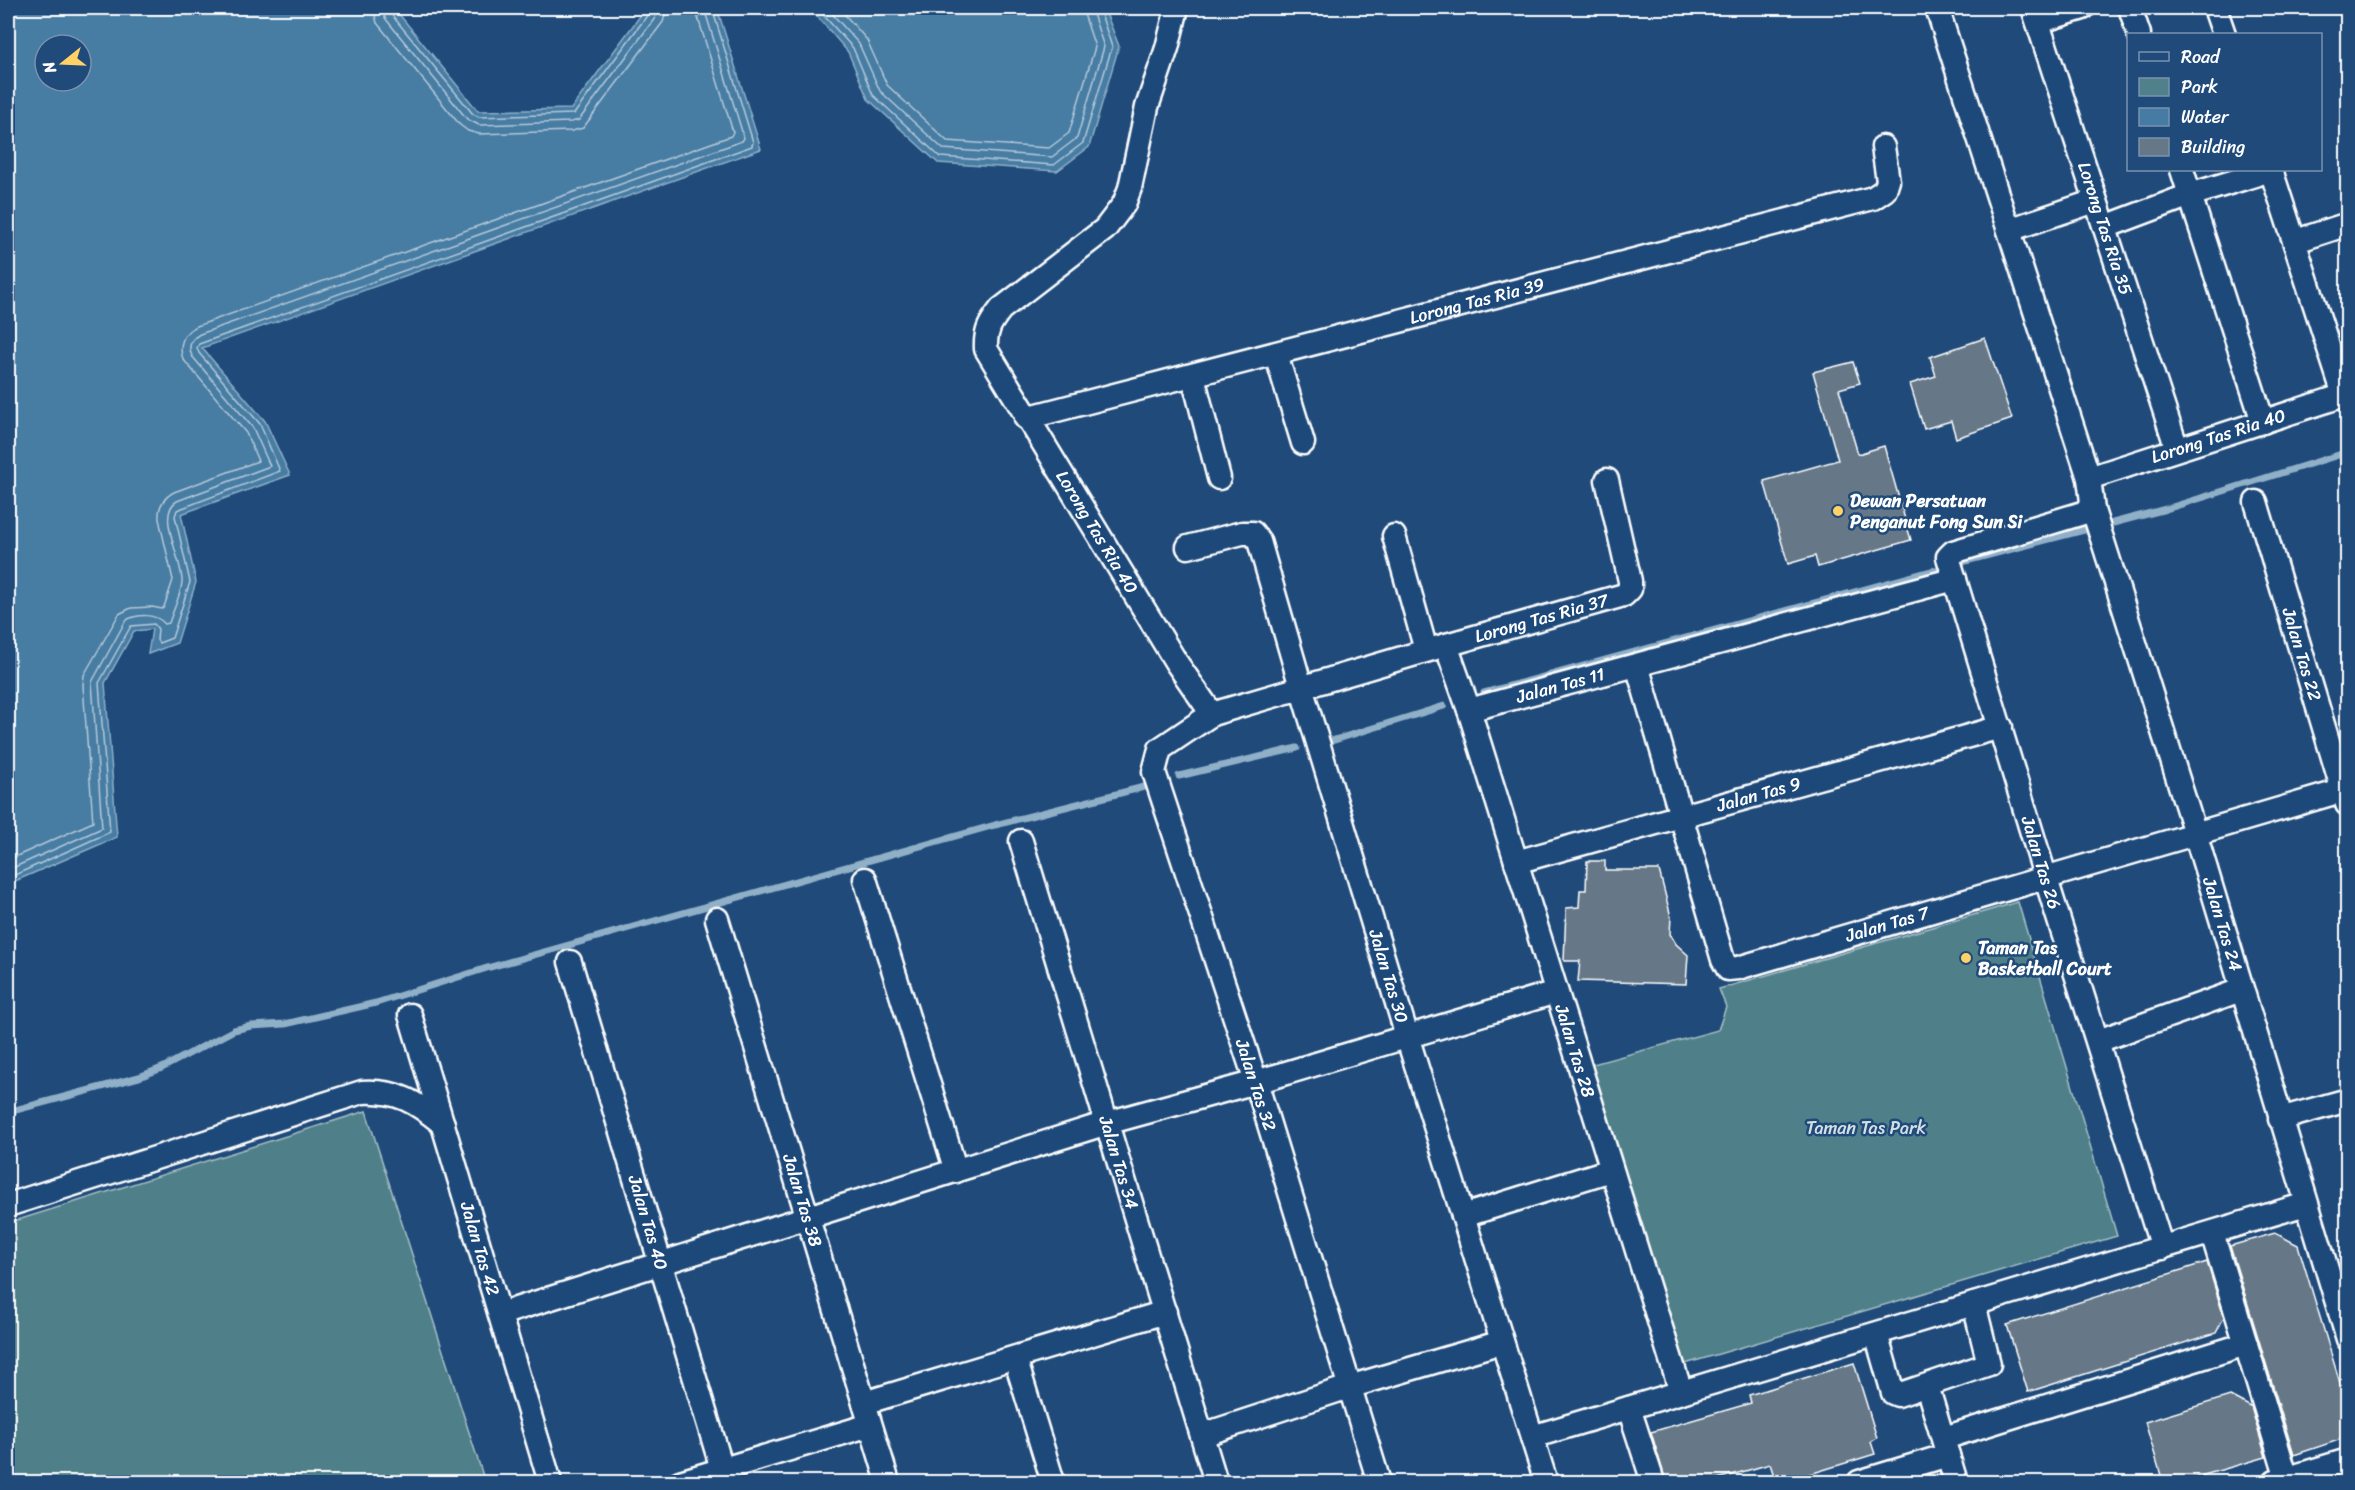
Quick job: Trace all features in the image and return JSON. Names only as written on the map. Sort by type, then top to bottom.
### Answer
[{"type":"street","name":"Lorong Tas Ria 40","points":[[1177,8],[1167,48],[1147,107],[1130,188],[1124,204],[1105,229],[1001,309],[985,335],[986,349],[1026,418],[1176,662],[1212,714]]},
{"type":"street","points":[[2036,15],[2083,8]]},
{"type":"street","points":[[2130,8],[2139,33]]},
{"type":"street","points":[[2215,8],[2224,33]]},
{"type":"street","name":"Jalan Tas 24","points":[[1942,9],[2009,230],[2089,478],[2093,510],[2348,1339]]},
{"type":"street","name":"Lorong Tas Ria 35","points":[[2036,15],[2178,449]]},
{"type":"street","name":"Lorong Tas Ria 39","points":[[1026,418],[1873,198],[1885,190],[1888,181],[1883,147]]},
{"type":"street","points":[[2182,171],[2263,422]]},
{"type":"street","points":[[2105,227],[2190,195],[2268,171]]},
{"type":"street","points":[[2271,171],[2346,394]]},
{"type":"street","points":[[2009,230],[2095,201]]},
{"type":"street","points":[[2296,241],[2348,224]]},
{"type":"street","points":[[1276,354],[1303,443]]},
{"type":"street","points":[[1193,376],[1218,478]]},
{"type":"street","name":"Lorong Tas Ria 40","points":[[2089,478],[2346,394]]},
{"type":"street","name":"Lorong Tas Ria 37","points":[[1436,647],[1624,595],[1630,589],[1630,581],[1607,480]]},
{"type":"street","name":"Jalan Tas 22","points":[[2256,502],[2346,795]]},
{"type":"street","name":"Jalan Tas 26","points":[[2093,510],[1953,552],[1948,557],[2162,1248]]},
{"type":"street","name":"Jalan Tas 30","points":[[1188,547],[1242,533],[1253,533],[1264,554],[1301,687],[1407,1036],[1546,1482]]},
{"type":"street","points":[[1394,536],[1436,647],[1469,710]]},
{"type":"street","name":"Jalan Tas 11","points":[[1469,710],[1955,579]]},
{"type":"street","points":[[1212,714],[1436,647]]},
{"type":"street","points":[[1637,665],[1682,816]]},
{"type":"street","name":"Jalan Tas 28","points":[[1469,710],[1681,1392]]},
{"type":"street","name":"Jalan Tas 32","points":[[1212,714],[1160,749],[1154,772],[1256,1082],[1379,1482]]},
{"type":"street","name":"Jalan Tas 9","points":[[1516,862],[2001,727]]},
{"type":"street","name":"Jalan Tas 7","points":[[1682,816],[1723,960],[1728,969],[2046,879],[2194,833],[2346,795]]},
{"type":"street","name":"Jalan Tas 34","points":[[1021,841],[1216,1482]]},
{"type":"street","points":[[865,879],[956,1171]]},
{"type":"street","name":"Jalan Tas 38","points":[[717,919],[888,1482]]},
{"type":"street","name":"Jalan Tas 40","points":[[570,962],[724,1476]]},
{"type":"street","points":[[2098,1041],[2241,990]]},
{"type":"street","points":[[500,1314],[1107,1123],[1256,1082],[1556,992]]},
{"type":"street","name":"Jalan Tas 42","points":[[410,1015],[550,1482]]},
{"type":"street","points":[[8,1205],[362,1092],[382,1091],[402,1097],[417,1103],[443,1124]]},
{"type":"street","points":[[2280,1119],[2348,1100]]},
{"type":"street","points":[[1463,1216],[1611,1170]]},
{"type":"street","points":[[1532,1437],[2306,1204]]},
{"type":"street","points":[[2212,1233],[2246,1344],[2281,1481],[2348,1460]]},
{"type":"street","points":[[1876,1334],[1895,1395],[1927,1386],[1989,1364],[1974,1304]]},
{"type":"street","points":[[864,1403],[1165,1312]]},
{"type":"street","points":[[1202,1435],[1502,1342]]},
{"type":"street","points":[[1859,1482],[1946,1447],[2246,1344]]},
{"type":"street","points":[[1015,1358],[1053,1482]]},
{"type":"street","points":[[1927,1386],[1956,1482]]},
{"type":"street","points":[[1629,1408],[1653,1482]]},
{"type":"street","points":[[681,1482],[724,1476],[870,1425]]},
{"type":"green space","name":"Taman Tas Park","points":[[2018,902],[2117,1236],[1675,1367],[1586,1066],[1718,1030],[1726,1007],[1719,989]]},
{"type":"green space","points":[[366,1111],[485,1482],[8,1482],[8,1223]]},
{"type":"water","points":[[8,8],[394,8],[478,111],[571,109],[646,8],[717,8],[761,149],[202,348],[265,421],[290,475],[181,514],[196,582],[177,643],[148,654],[152,629],[134,631],[105,683],[117,837],[8,884]]},
{"type":"water","points":[[810,8],[1104,8],[1119,46],[1089,147],[1057,171],[938,163],[868,99],[848,52]]},
{"type":"building","points":[[1985,338],[2012,419],[1956,438],[1951,421],[1924,429],[1910,384],[1936,376],[1930,357]]},
{"type":"building","name":"Dewan Persatuan Penganut Fong Sun Si","points":[[1853,362],[1860,383],[1839,389],[1858,454],[1884,446],[1911,540],[1818,567],[1815,556],[1788,564],[1764,481],[1838,460],[1813,372]]},
{"type":"building","points":[[1587,861],[1605,861],[1605,870],[1659,870],[1671,917],[1670,934],[1676,944],[1688,955],[1686,984],[1578,981],[1580,961],[1564,961],[1566,908],[1579,907],[1580,890],[1586,890]]},
{"type":"building","points":[[2275,1233],[2298,1245],[2348,1409],[2348,1423],[2339,1440],[2294,1455],[2230,1246]]},
{"type":"building","points":[[2207,1262],[2224,1317],[2216,1333],[2028,1392],[2007,1325]]},
{"type":"building","points":[[1854,1363],[1877,1438],[1871,1442],[1875,1454],[1784,1482],[1776,1482],[1770,1464],[1707,1482],[1666,1482],[1651,1432],[1751,1403],[1749,1395]]},
{"type":"building","points":[[2230,1396],[2251,1407],[2266,1457],[2180,1482],[2163,1482],[2145,1422]]},
{"type":"waterway","points":[[2113,523],[2166,509],[2348,452]]},
{"type":"waterway","points":[[1962,562],[2088,529]]},
{"type":"waterway","points":[[1484,693],[1939,569]]},
{"type":"waterway","points":[[1328,742],[1444,706]]},
{"type":"waterway","points":[[1179,776],[1297,748]]},
{"type":"waterway","points":[[8,1112],[139,1077],[162,1068],[234,1030],[251,1026],[285,1024],[376,1003],[487,968],[995,825],[1144,787]]},
{"type":"place","name":"Dewan Persatuan Penganut Fong Sun Si","points":[[1838,511]]},
{"type":"place","name":"Taman Tas Basketball Court","points":[[1966,958]]}]
